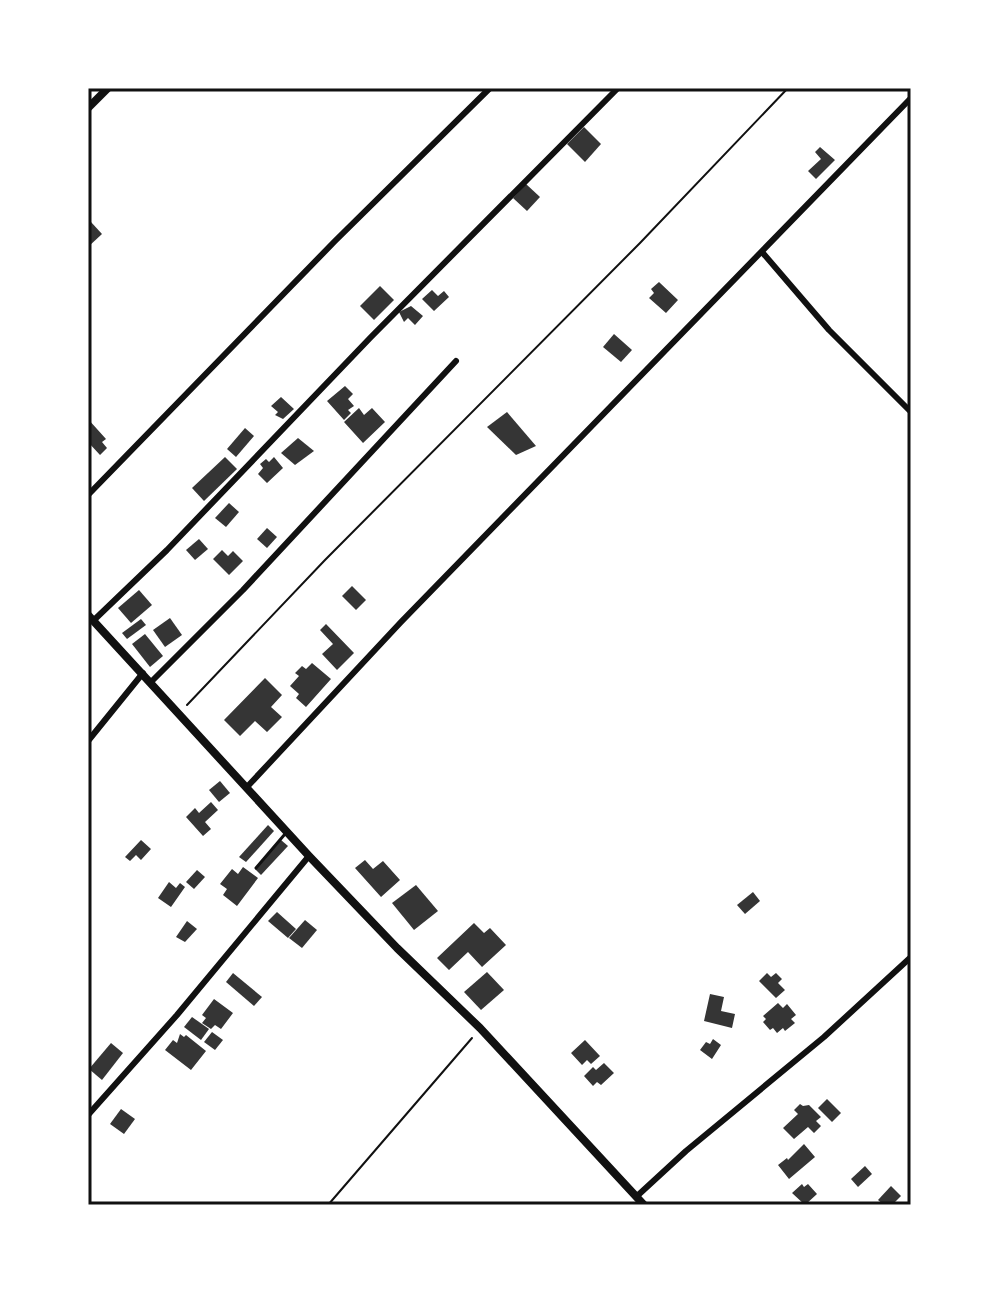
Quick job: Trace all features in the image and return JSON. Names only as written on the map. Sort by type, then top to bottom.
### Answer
[{"type":"street","points":[[88,108],[108,88]]},
{"type":"street","points":[[88,495],[335,241],[490,88]]},
{"type":"street","points":[[618,88],[371,337],[167,550],[91,618],[309,856],[397,948],[480,1028],[644,1205]]},
{"type":"street","points":[[247,787],[401,622],[911,98]]},
{"type":"street","points":[[762,252],[829,330],[911,412]]},
{"type":"street","points":[[151,682],[243,590],[456,361]]},
{"type":"street","points":[[88,741],[143,673]]},
{"type":"street","points":[[88,1115],[177,1015],[309,856]]},
{"type":"street","points":[[636,1197],[686,1151],[824,1037],[911,957]]},
{"type":"lane","points":[[256,868],[287,831]]},
{"type":"path","points":[[180,716],[196,693],[640,243],[788,88]]},
{"type":"path","points":[[328,1205],[480,1028]]},
{"type":"building","points":[[584,127],[601,144],[585,162],[567,144]]},
{"type":"building","points":[[820,147],[835,160],[816,179],[808,171],[821,159],[815,152]]},
{"type":"building","points":[[526,184],[540,197],[527,211],[513,198]]},
{"type":"building","points":[[91,222],[102,234],[88,247],[88,225]]},
{"type":"building","points":[[659,282],[678,300],[666,313],[649,298],[654,293],[651,289]]},
{"type":"building","points":[[380,286],[394,300],[374,320],[360,306]]},
{"type":"building","points":[[432,290],[438,296],[444,291],[449,297],[434,311],[422,299]]},
{"type":"building","points":[[411,306],[423,316],[415,325],[408,318],[404,322],[399,312]]},
{"type":"building","points":[[614,334],[632,350],[621,362],[603,347]]},
{"type":"building","points":[[345,386],[353,394],[348,399],[354,406],[348,410],[351,413],[344,420],[327,401]]},
{"type":"building","points":[[281,397],[294,409],[283,419],[275,415],[278,412],[271,406]]},
{"type":"building","points":[[359,408],[364,415],[372,408],[385,422],[363,443],[344,422]]},
{"type":"building","points":[[507,412],[536,446],[516,455],[487,427]]},
{"type":"building","points":[[88,419],[106,439],[102,442],[107,448],[100,455],[88,442]]},
{"type":"building","points":[[245,428],[254,436],[236,457],[227,449]]},
{"type":"building","points":[[298,438],[314,451],[295,465],[281,453]]},
{"type":"building","points":[[225,457],[237,469],[204,501],[192,488]]},
{"type":"building","points":[[274,457],[283,468],[267,483],[258,474],[263,468],[260,464]]},
{"type":"building","points":[[229,503],[239,512],[226,527],[215,518]]},
{"type":"building","points":[[267,528],[277,537],[267,548],[257,539]]},
{"type":"building","points":[[199,539],[208,549],[195,560],[186,550]]},
{"type":"building","points":[[222,550],[228,556],[233,551],[243,561],[229,575],[213,559]]},
{"type":"building","points":[[352,586],[366,600],[356,610],[342,596]]},
{"type":"building","points":[[139,590],[152,605],[131,623],[118,608]]},
{"type":"building","points":[[170,618],[182,635],[165,647],[153,630]]},
{"type":"building","points":[[141,619],[146,625],[127,639],[122,633]]},
{"type":"building","points":[[326,624],[354,653],[337,670],[322,654],[333,644],[320,630]]},
{"type":"building","points":[[145,634],[163,656],[150,667],[132,644]]},
{"type":"building","points":[[312,663],[331,679],[306,707],[296,698],[299,694],[290,686],[299,676],[295,673],[302,666],[306,669]]},
{"type":"building","points":[[265,678],[282,695],[271,707],[282,717],[267,732],[255,721],[240,736],[224,720]]},
{"type":"building","points":[[220,781],[230,793],[219,802],[209,790]]},
{"type":"building","points":[[211,802],[218,810],[205,822],[211,829],[203,836],[186,817],[195,808],[199,813]]},
{"type":"building","points":[[268,825],[274,831],[246,862],[239,857]]},
{"type":"building","points":[[141,840],[151,849],[141,860],[136,855],[130,861],[125,857]]},
{"type":"building","points":[[281,840],[288,846],[261,875],[255,869]]},
{"type":"building","points":[[365,860],[373,869],[383,861],[400,880],[381,897],[355,868]]},
{"type":"building","points":[[243,867],[258,878],[237,906],[223,895],[227,889],[220,884],[232,869],[238,874]]},
{"type":"building","points":[[197,870],[205,877],[194,889],[186,882]]},
{"type":"building","points":[[169,882],[176,888],[180,883],[185,887],[171,907],[158,898]]},
{"type":"building","points":[[416,885],[438,911],[414,930],[392,903]]},
{"type":"building","points":[[753,892],[760,901],[745,914],[737,905]]},
{"type":"building","points":[[277,912],[296,929],[288,938],[268,921]]},
{"type":"building","points":[[305,920],[317,930],[302,948],[289,938]]},
{"type":"building","points":[[187,921],[197,929],[185,942],[176,937]]},
{"type":"building","points":[[474,923],[484,933],[490,928],[506,945],[482,967],[468,952],[449,970],[437,958]]},
{"type":"building","points":[[487,972],[504,990],[481,1010],[464,992]]},
{"type":"building","points":[[233,973],[262,997],[254,1006],[226,982]]},
{"type":"building","points":[[767,973],[771,977],[776,973],[782,979],[778,983],[785,990],[776,998],[759,981]]},
{"type":"building","points":[[710,994],[724,997],[721,1011],[735,1014],[732,1028],[704,1021]]},
{"type":"building","points":[[214,999],[233,1013],[221,1029],[215,1025],[211,1029],[202,1023],[206,1018],[202,1015]]},
{"type":"building","points":[[778,1003],[783,1008],[787,1004],[796,1015],[791,1019],[795,1023],[777,1033],[763,1022],[766,1019],[763,1016]]},
{"type":"building","points":[[192,1017],[209,1029],[201,1040],[184,1027]]},
{"type":"building","points":[[212,1032],[223,1040],[215,1050],[204,1042]]},
{"type":"building","points":[[180,1034],[186,1035],[206,1051],[191,1070],[165,1050],[173,1040],[177,1043]]},
{"type":"building","points":[[713,1039],[721,1045],[712,1059],[700,1050]]},
{"type":"building","points":[[585,1040],[600,1056],[591,1064],[587,1060],[582,1065],[571,1053]]},
{"type":"building","points":[[111,1043],[123,1053],[102,1080],[89,1069]]},
{"type":"building","points":[[604,1063],[614,1073],[601,1085],[597,1082],[593,1086],[584,1076],[593,1067],[596,1070]]},
{"type":"building","points":[[827,1099],[841,1113],[832,1122],[818,1108]]},
{"type":"building","points":[[800,1104],[809,1105],[821,1117],[816,1121],[821,1126],[814,1133],[808,1127],[794,1139],[783,1128],[798,1114],[794,1110]]},
{"type":"building","points":[[121,1109],[135,1119],[124,1134],[110,1124]]},
{"type":"building","points":[[804,1144],[815,1157],[789,1179],[778,1165]]},
{"type":"building","points":[[865,1166],[872,1174],[858,1187],[851,1179]]},
{"type":"building","points":[[802,1184],[804,1187],[808,1184],[817,1194],[805,1205],[792,1193]]},
{"type":"building","points":[[891,1186],[901,1196],[892,1205],[884,1205],[878,1200]]}]
